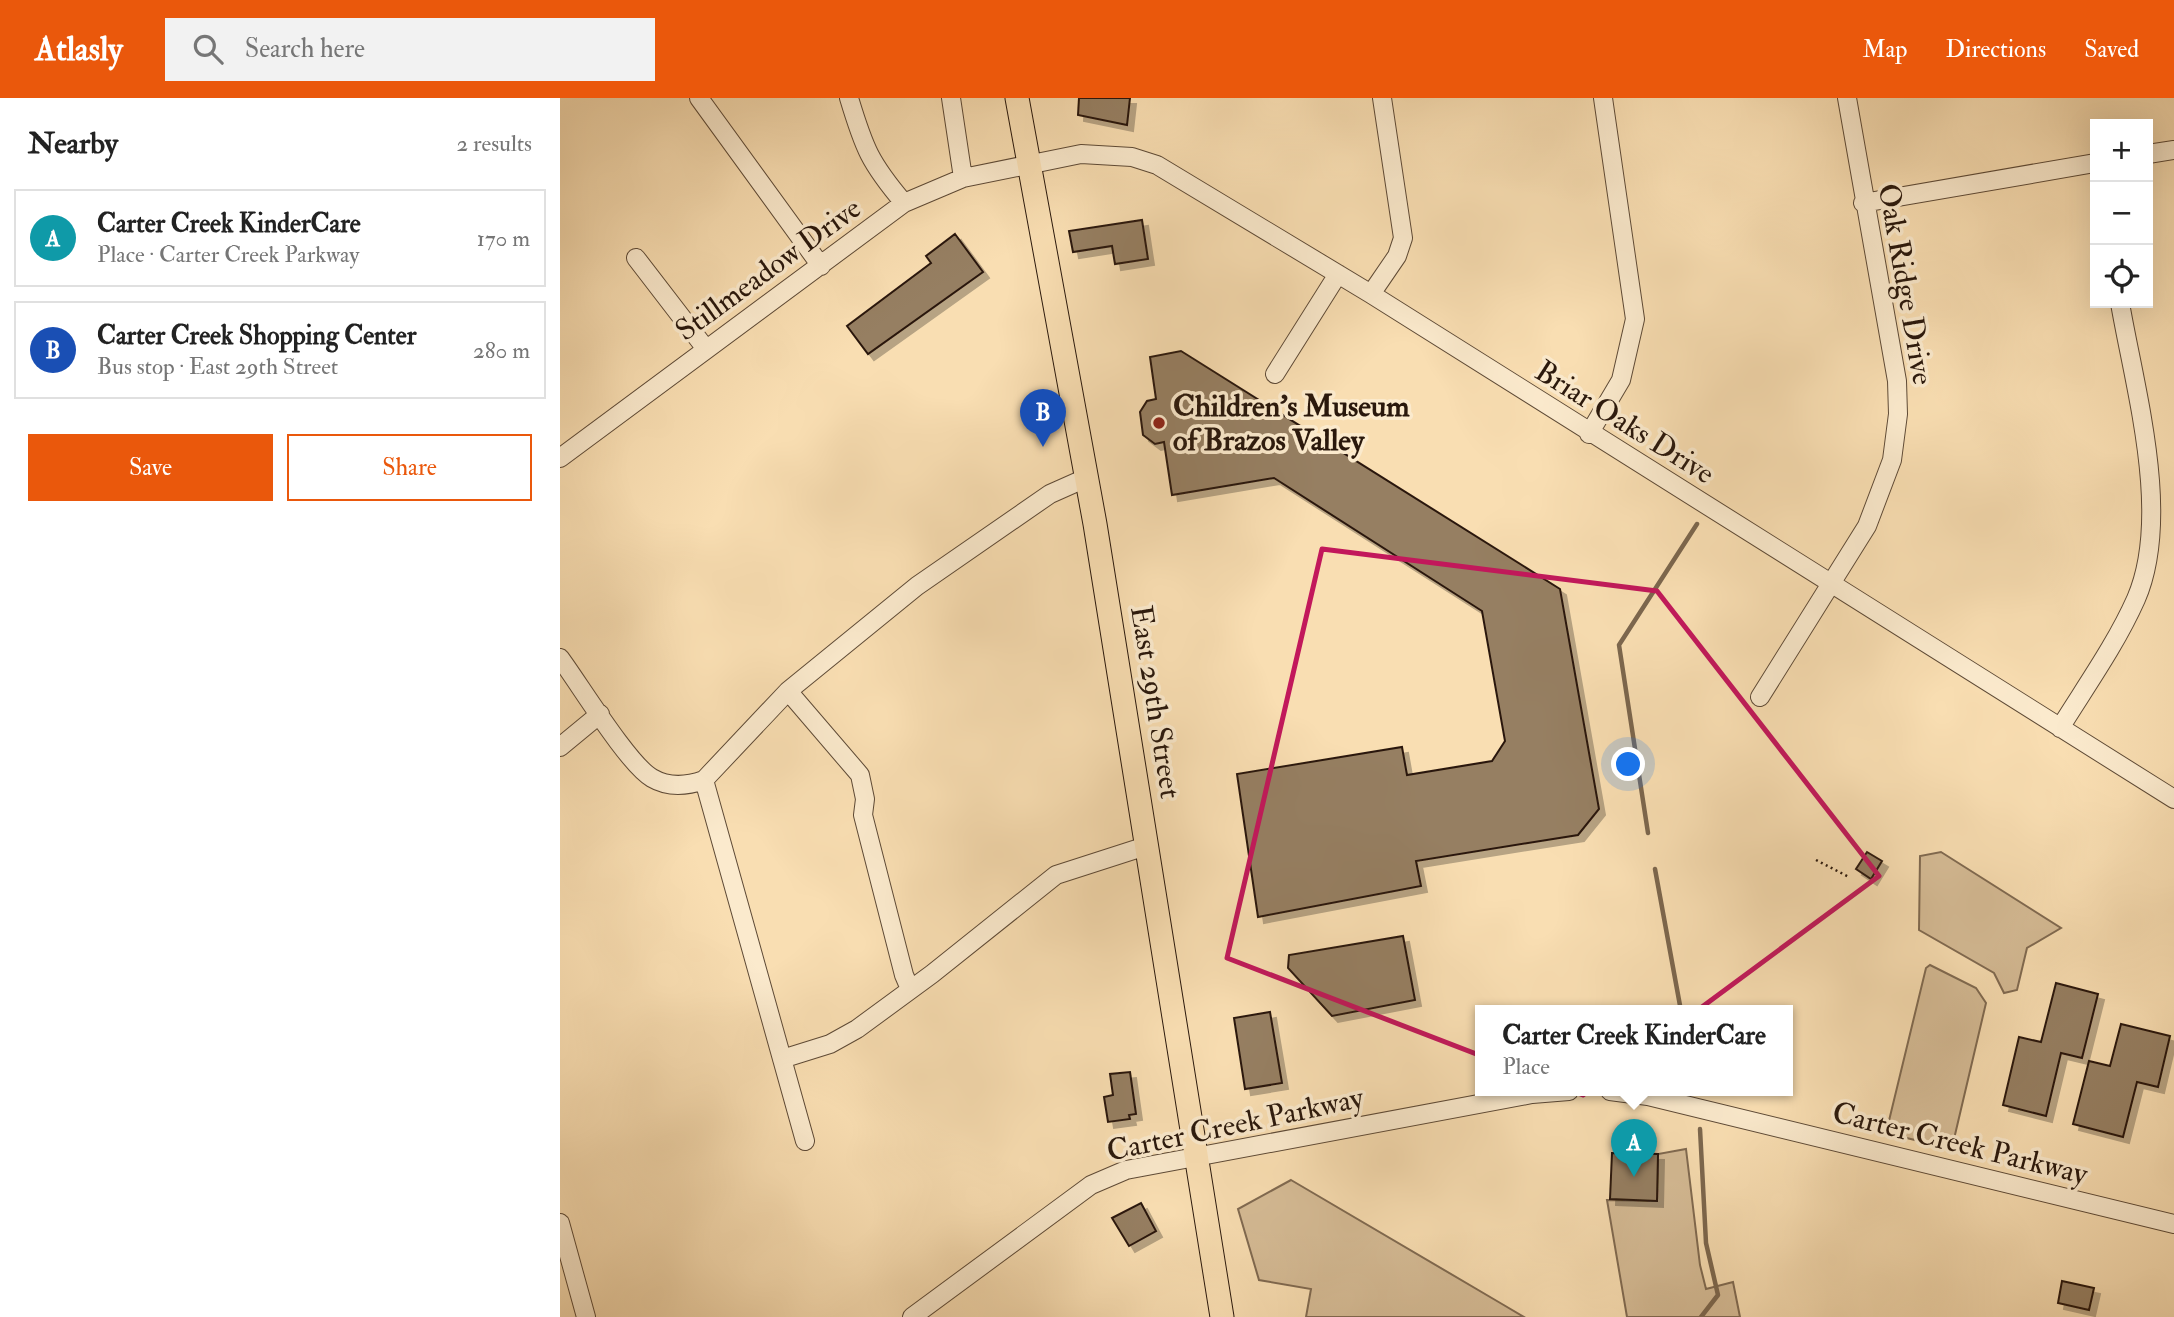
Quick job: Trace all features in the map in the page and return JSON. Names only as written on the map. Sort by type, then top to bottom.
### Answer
[{"type":"main road","name":"East 29th Street","points":[[1017,98],[1086,478],[1222,1317]]},
{"type":"street","points":[[699,98],[821,266]]},
{"type":"street","points":[[849,98],[865,150],[876,169],[904,204]]},
{"type":"street","points":[[951,98],[963,178]]},
{"type":"street","points":[[1371,294],[1397,256],[1403,238],[1382,98]]},
{"type":"street","points":[[1589,434],[1621,380],[1635,319],[1603,98]]},
{"type":"street","name":"Oak Ridge Drive","points":[[1760,697],[1828,584],[1867,526],[1892,460],[1898,414],[1897,381],[1847,98]]},
{"type":"street","points":[[2153,153],[2174,150]]},
{"type":"street","name":"Briar Oaks Drive","points":[[1028,166],[1081,154],[1132,157],[1157,164],[1371,294],[1589,434],[2174,799]]},
{"type":"street","points":[[1864,203],[2090,164]]},
{"type":"street","name":"Stillmeadow Drive","points":[[560,458],[904,204],[963,178],[1028,166]]},
{"type":"street","points":[[636,258],[706,349]]},
{"type":"street","points":[[1275,374],[1338,274]]},
{"type":"street","points":[[2060,728],[2119,633],[2137,597],[2153,530],[2150,477],[2120,308]]},
{"type":"street","points":[[560,658],[644,772],[655,780],[687,786],[704,780],[731,756],[788,691],[917,586],[1050,494],[1086,478]]},
{"type":"street","points":[[788,691],[860,775],[865,799],[863,815],[904,975],[910,989]]},
{"type":"street","points":[[560,747],[600,714]]},
{"type":"street","points":[[704,780],[805,1141]]},
{"type":"street","points":[[782,1059],[844,1038],[1056,875],[1146,846]]},
{"type":"street","name":"Carter Creek Parkway","points":[[912,1317],[1091,1185],[1126,1170],[1521,1096]]},
{"type":"street","name":"Carter Creek Parkway","points":[[1648,1096],[2174,1224]]},
{"type":"street","points":[[560,1223],[586,1317]]},
{"type":"path","points":[[1816,860],[1849,877]]},
{"type":"highlighted area","points":[[1322,549],[1657,591],[1879,876],[1583,1095],[1227,958]]},
{"type":"shaded area","points":[[1941,852],[2061,928],[2027,948],[2017,990],[2004,993],[1994,973],[1919,930],[1920,856]]},
{"type":"shaded area","points":[[1930,965],[1976,988],[1986,1003],[1954,1139],[1948,1148],[1886,1133],[1926,968]]},
{"type":"shaded area","points":[[1686,1149],[1700,1265],[1706,1289],[1733,1282],[1740,1317],[1627,1317],[1607,1200],[1657,1201],[1658,1154]]},
{"type":"shaded area","points":[[1291,1180],[1524,1317],[1306,1317],[1311,1289],[1259,1280],[1238,1209]]},
{"type":"building","points":[[1079,98],[1130,98],[1127,125],[1078,115]]},
{"type":"building","points":[[1142,220],[1148,259],[1115,264],[1112,246],[1073,252],[1069,231]]},
{"type":"building","points":[[955,234],[983,272],[868,354],[847,326],[931,263],[926,256]]},
{"type":"building","points":[[1181,351],[1560,589],[1599,809],[1578,835],[1416,861],[1421,886],[1258,917],[1237,774],[1402,747],[1407,775],[1492,761],[1505,741],[1482,611],[1274,478],[1172,495],[1164,442],[1155,444],[1143,435],[1140,412],[1147,401],[1156,399],[1150,357]]},
{"type":"building","points":[[1867,852],[1882,861],[1871,879],[1856,869]]},
{"type":"building","points":[[1403,936],[1415,1000],[1332,1016],[1288,968],[1289,955]]},
{"type":"building","points":[[2056,983],[2098,994],[2082,1058],[2061,1053],[2046,1116],[2003,1105],[2019,1037],[2041,1042]]},
{"type":"building","points":[[1270,1012],[1282,1083],[1245,1089],[1234,1018]]},
{"type":"building","points":[[2121,1024],[2170,1036],[2158,1087],[2137,1082],[2123,1137],[2073,1124],[2089,1061],[2110,1066]]},
{"type":"building","points":[[1130,1072],[1136,1114],[1129,1115],[1130,1119],[1108,1122],[1104,1097],[1113,1095],[1110,1074]]},
{"type":"building","points":[[1612,1153],[1658,1154],[1657,1201],[1610,1199]]},
{"type":"building","points":[[1141,1203],[1156,1231],[1129,1246],[1112,1218]]},
{"type":"building","points":[[2062,1281],[2094,1288],[2089,1310],[2058,1303]]},
{"type":"waterway","points":[[1648,833],[1619,645],[1697,524]]},
{"type":"waterway","points":[[1655,869],[1680,1005]]},
{"type":"waterway","points":[[1700,1129],[1706,1243],[1718,1295],[1701,1317]]},
{"type":"place","name":"Children's Museum of Brazos Valley","points":[[1159,423]]},
{"type":"place","name":"Carter Creek Shopping Center","points":[[1043,447]]},
{"type":"place","name":"Carter Creek KinderCare","points":[[1634,1177]]}]
